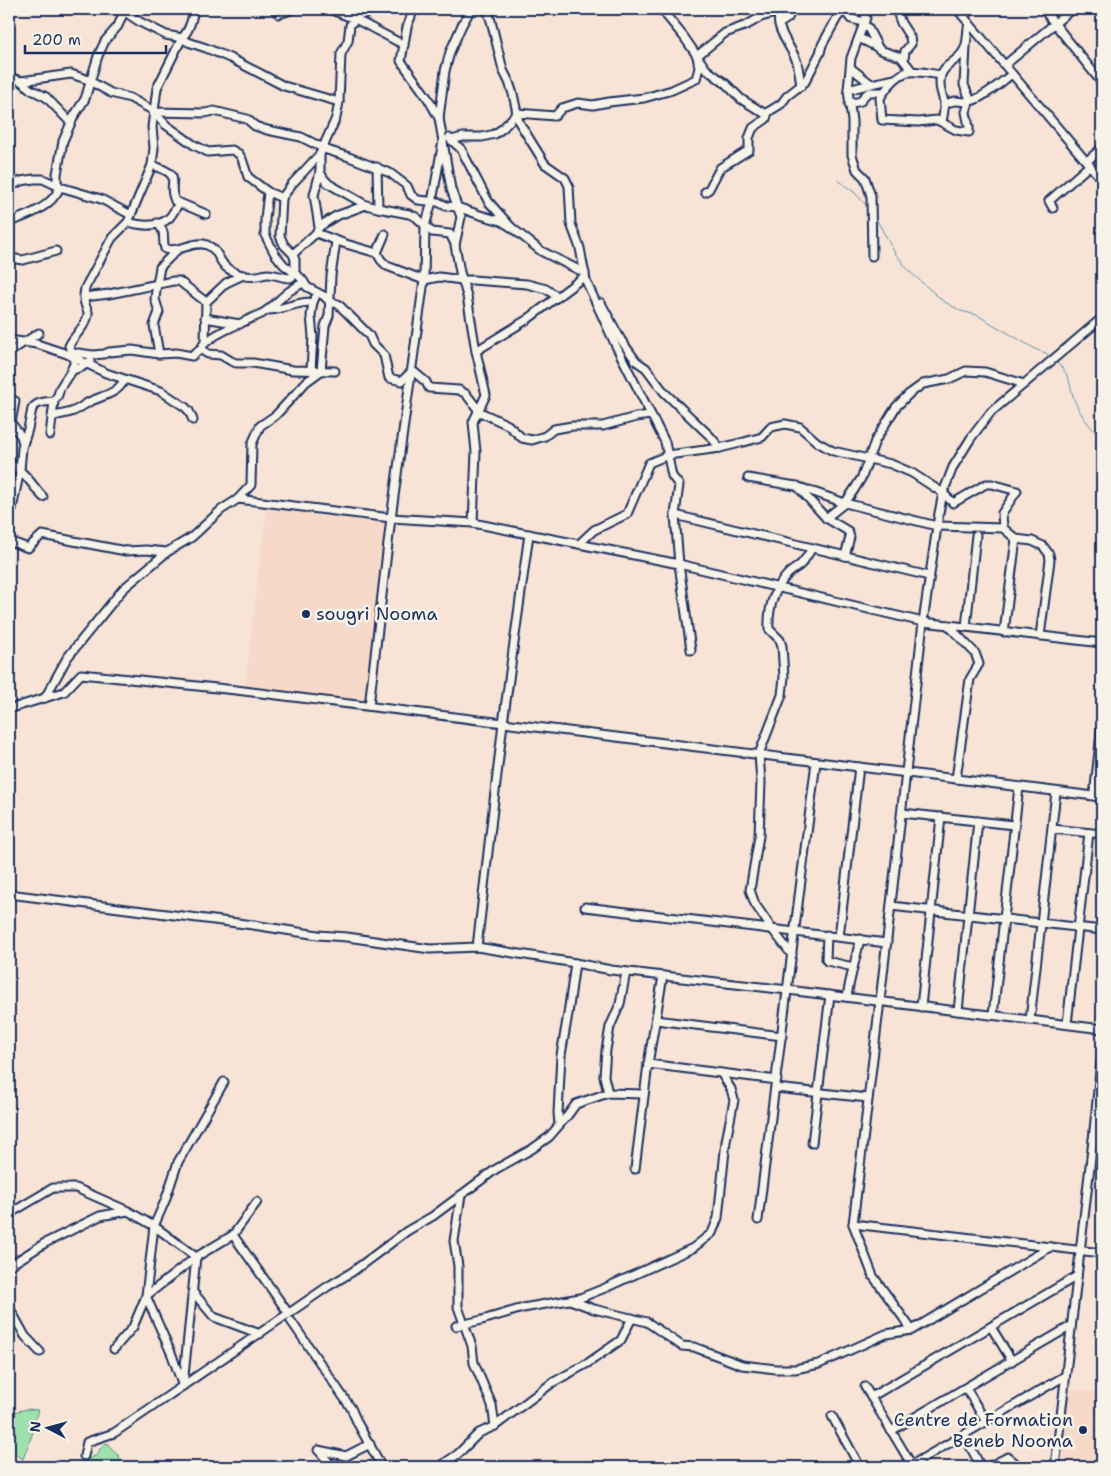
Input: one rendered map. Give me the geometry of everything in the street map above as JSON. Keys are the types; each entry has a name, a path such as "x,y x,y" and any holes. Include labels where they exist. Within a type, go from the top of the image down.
{"street":[{"path":"50,435 54,401 74,364 74,357 69,346 83,326 88,313 84,288 112,238 130,219 152,165 154,148 152,127 158,83 186,34 194,9"},
{"path":"274,9 279,14 294,9"},
{"path":"329,9 356,19 404,45"},
{"path":"318,230 314,195 320,172 322,152 336,118 339,102 341,54 348,41 350,25 358,16 378,9"},
{"path":"414,9 407,27 401,61 427,97 439,118"},
{"path":"455,245 461,217 451,188 439,118 445,71 450,52 462,24 471,9"},
{"path":"487,9 519,122 545,164 565,178 569,186 571,224 580,248 585,275 616,346 665,442 672,476 679,485 675,514 691,650"},
{"path":"661,9 706,69 726,84 741,99 768,115"},
{"path":"779,24 788,18 792,9"},
{"path":"705,192 709,189 720,168 749,150 749,138 753,128 766,119 768,112 781,104 787,96 805,82 820,53 822,45 844,9 851,19 864,24 880,50"},
{"path":"864,9 866,18 852,58 848,90 852,121 852,155 857,170 865,178 871,196 872,256"},
{"path":"896,9 901,23 910,37 911,44 905,51 904,60"},
{"path":"957,9 1102,180"},
{"path":"963,16 972,9"},
{"path":"1043,9 1102,84"},
{"path":"1004,65 1072,9"},
{"path":"9,222 45,206 58,193 60,187 56,179 63,140 85,99 96,60 105,41 118,26 123,10 140,22 166,35 182,38 232,59 284,86 339,102"},
{"path":"697,56 725,32 747,25 761,17 781,10"},
{"path":"781,10 778,16 781,33 797,62 801,86"},
{"path":"941,75 912,71 901,74 880,98 882,120 918,122 937,120 956,130 968,132 970,127 966,112 970,99 963,77 966,63 968,23"},
{"path":"859,38 880,50 901,56 912,71"},
{"path":"942,122 944,105 940,92 941,75 945,68 966,47"},
{"path":"517,113 555,116 562,108 578,103 593,105 644,98 672,90 696,79 699,68 697,56"},
{"path":"851,68 871,84"},
{"path":"21,81 69,74 80,76 110,93 130,98 154,112 171,129 194,145 208,152 232,150 239,154 248,177 268,192 282,198"},
{"path":"944,105 952,100 970,102 991,90 1012,74"},
{"path":"9,77 21,81 30,89 46,97 71,123"},
{"path":"848,90 895,79"},
{"path":"850,104 861,101 869,92 884,92"},
{"path":"154,112 205,113 214,111 247,119 255,126 301,137 322,152 390,173 407,186 411,195 418,200 438,202 446,206 457,207 480,216 501,221 541,251 585,275 594,288 628,352 646,368 664,392 720,448"},
{"path":"451,140 495,134 517,113"},
{"path":"441,131 461,149 488,201 511,227"},
{"path":"369,706 391,518 424,280 425,226 432,202 443,140"},
{"path":"1053,208 1049,201 1102,148"},
{"path":"159,354 154,325 158,317 155,299 160,267 178,250 194,244 208,246 217,252 225,267 243,275 254,277 269,274 290,278 293,276 295,260 280,236 282,198 292,184 322,152"},
{"path":"152,165 170,172 173,179 174,201 206,214"},
{"path":"377,168 378,208"},
{"path":"320,172 330,184 366,205 409,214 416,217 432,232 450,234 455,245 486,395 473,422 476,452 473,523"},
{"path":"9,187 21,181 43,180 101,199 142,226 157,224 170,217 179,203"},
{"path":"268,192 265,235 279,260 304,282 307,287 330,302 338,304 369,336 384,355 389,378 402,381 411,372"},
{"path":"293,254 336,216 366,205"},
{"path":"157,224 164,232 165,249 178,250"},
{"path":"318,230 336,240 377,253 386,266 424,280 439,277 527,284 546,289 558,297"},
{"path":"377,253 385,234"},
{"path":"44,698 67,658 123,589 167,552 192,537 221,510 238,499 251,485 252,444 260,426 276,415 306,382 321,371 325,326 329,316 330,276 336,240"},
{"path":"9,258 23,260 56,251"},
{"path":"202,346 206,302 226,283 243,275"},
{"path":"476,352 528,319 585,275"},
{"path":"84,297 178,281 206,302"},
{"path":"74,357 74,354 78,353 93,356 126,350 159,354 176,353 192,356 202,346 267,310 288,292 304,282"},
{"path":"311,370 313,337 311,316 318,293"},
{"path":"267,310 278,310 298,303 314,302"},
{"path":"205,318 240,324"},
{"path":"912,1330 873,1276 852,1224 887,943 923,622 943,493 953,467 971,438 991,412 1102,318"},
{"path":"9,353 40,333"},
{"path":"9,340 44,346 74,357 106,373 161,392 186,407 193,420"},
{"path":"202,346 210,354 221,355 236,363 252,363 293,370 335,371"},
{"path":"69,374 82,367 93,356"},
{"path":"826,518 845,503 862,477 875,441 896,407 923,384 949,379 966,370 985,372 1024,384"},
{"path":"411,372 422,377 430,388 455,389 466,394 478,410 508,425 522,438 532,440 545,436 554,429 568,426 603,426 636,417 651,416"},
{"path":"52,417 73,411 108,394 123,384 124,380"},
{"path":"15,401 11,423 21,436 23,444"},
{"path":"9,514 12,509 11,501 20,466 23,444 34,406 44,401 54,401"},
{"path":"579,544 594,530 626,514 649,463 668,454 720,448 762,437 771,427 785,424 800,427 817,442 833,450 867,460 891,464 912,473 943,493 953,503 986,484 1017,491 1002,513 1003,528"},
{"path":"10,464 20,466 43,497"},
{"path":"748,478 796,486 845,503 937,526 1003,528 1016,539 1032,541 1043,546 1049,554 1050,560 1040,636"},
{"path":"796,486 826,518 848,531 850,537 845,556"},
{"path":"238,499 391,518 473,523 680,564 923,622 1102,643"},
{"path":"675,514 929,576"},
{"path":"476,947 529,534"},
{"path":"9,541 28,548 42,535 126,551 167,552"},
{"path":"966,627 976,536"},
{"path":"1004,632 1016,539"},
{"path":"792,955 755,904 750,890 759,836 761,782 759,754 782,695 783,687 782,646 780,640 769,629 769,608 778,587 789,572 802,563 812,548"},
{"path":"948,625 975,653 978,664 970,679 956,779"},
{"path":"9,709 64,692 81,674 369,706 1102,797"},
{"path":"1094,796 1102,724"},
{"path":"758,1220 816,762"},
{"path":"839,937 859,767"},
{"path":"993,1015 1019,786"},
{"path":"1030,1020 1056,792"},
{"path":"902,813 1014,825"},
{"path":"921,1006 942,817"},
{"path":"958,1011 978,821"},
{"path":"1052,829 1102,834"},
{"path":"1067,1024 1090,833"},
{"path":"9,894 253,924 430,949 476,947 626,972 1102,1029"},
{"path":"891,906 1102,930"},
{"path":"585,907 887,943"},
{"path":"827,935 827,962 853,966"},
{"path":"846,997 849,978 860,939"},
{"path":"559,1125 561,1055 575,963"},
{"path":"608,1093 604,1076 606,1050 610,1027 620,1004 626,972"},
{"path":"635,1169 648,1064 663,976"},
{"path":"812,1143 830,995"},
{"path":"656,1020 782,1036"},
{"path":"1055,1467 1102,1051"},
{"path":"648,1064 721,1073 818,1093 868,1098"},
{"path":"456,1326 522,1308 580,1298 693,1248 712,1233 718,1218 726,1141 734,1100 731,1089 721,1073"},
{"path":"114,1349 132,1326 146,1296 154,1226 165,1201 178,1162 224,1082"},
{"path":"84,1456 87,1442 114,1433 260,1334 290,1318 327,1287 352,1272 407,1231 433,1216 496,1169 549,1137 576,1104 608,1093 644,1094"},
{"path":"1093,1140 1102,1141"},
{"path":"9,1214 53,1188 76,1188 128,1211 154,1226 196,1257"},
{"path":"461,1195 454,1241 458,1266 458,1307 472,1346 474,1363 492,1405 495,1426"},
{"path":"100,1216 105,1202"},
{"path":"146,1296 196,1257 233,1235 257,1202"},
{"path":"9,1266 45,1243 100,1216 128,1211"},
{"path":"852,1224 1102,1253"},
{"path":"233,1235 351,1408 382,1467"},
{"path":"570,1300 594,1310 646,1322 682,1346 694,1347 742,1364 776,1369 795,1369 819,1364 870,1343 886,1334 912,1330 1050,1247"},
{"path":"183,1386 196,1257"},
{"path":"871,1397 1077,1276"},
{"path":"193,1292 214,1317 260,1334"},
{"path":"146,1296 172,1355 183,1386"},
{"path":"9,1307 25,1336 40,1352"},
{"path":"439,1467 458,1454 479,1433 495,1426 552,1384 588,1363 621,1340 632,1318"},
{"path":"891,1431 1071,1326"},
{"path":"991,1327 1012,1361"},
{"path":"865,1387 911,1467 1065,1376"},
{"path":"966,1388 986,1422"},
{"path":"832,1416 860,1467"},
{"path":"964,1435 982,1467"},
{"path":"333,1467 318,1450 346,1456 370,1444"},
{"path":"988,1467 1008,1457 1020,1467"}],"shaded area":[{"path":"269,509 382,522 384,526 364,698 360,701 247,687 245,684 266,511"},
{"name":"Centre de Formation Beneb Nooma","path":"1069,1388 1102,1393 1102,1467 1060,1467"}],"green space":[{"path":"27,1409 38,1410 34,1423 36,1424 23,1459 10,1451 9,1413"},
{"path":"106,1443 119,1456 122,1467 73,1467 97,1455"}],"waterway":[{"path":"838,180 854,192 869,208"},
{"path":"874,215 895,253 909,271 943,301 961,311 977,315 1050,357"},
{"path":"1055,361 1068,378 1080,412 1102,440"}],"place":[{"name":"sougri Nooma","path":"306,614"},
{"name":"Centre de Formation Beneb Nooma","path":"1083,1430"}]}
